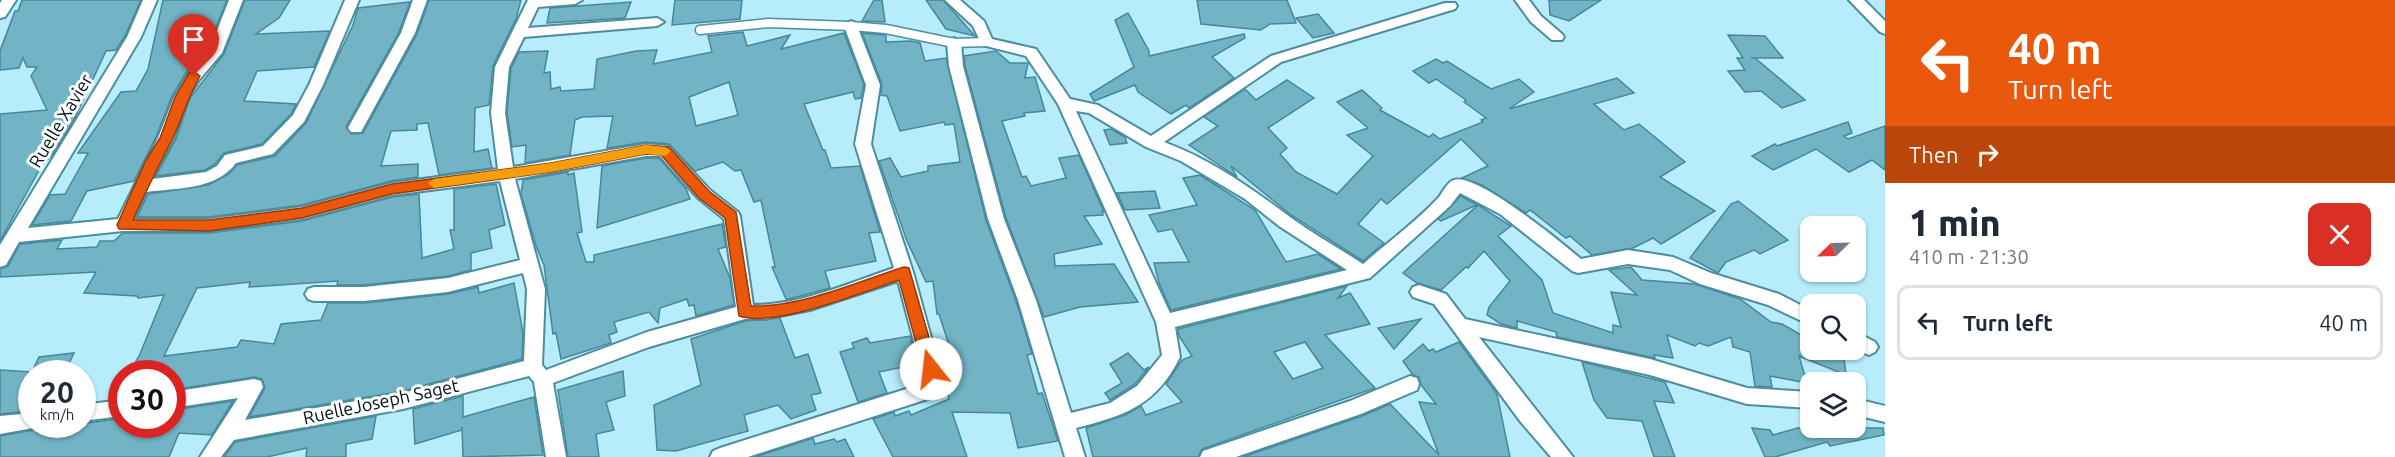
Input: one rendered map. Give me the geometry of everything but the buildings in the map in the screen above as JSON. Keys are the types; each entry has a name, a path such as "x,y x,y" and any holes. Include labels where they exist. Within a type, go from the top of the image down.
{"street":[{"path":"0,14 9,0"},
{"name":"Ruelle Xavier","path":"0,260 134,38 150,0"},
{"path":"123,225 153,160 166,138 182,97 194,76 215,53 236,0"},
{"path":"141,187 209,177 223,170 231,159 268,150 299,118 316,85 352,0"},
{"path":"356,128 408,33 420,0"},
{"path":"556,457 538,373 536,289 506,174 498,113 502,67 534,2 575,0"},
{"path":"952,0 979,24 987,42 1031,51 1065,104 1165,322 1171,357 1144,392 1115,410 1064,423"},
{"path":"1522,0 1536,18 1557,37"},
{"path":"1856,0 1885,29"},
{"path":"1151,142 1276,59 1450,6"},
{"path":"519,33 657,22"},
{"path":"720,457 936,388 904,272 863,144 873,85 851,26"},
{"path":"954,43 956,66 996,219 1027,300 1074,457"},
{"path":"1065,104 1093,109 1151,142 1187,157 1251,195 1285,222 1365,273"},
{"path":"15,236 123,225 209,225 302,213 392,189 598,160 646,150 664,150 704,194 732,216 745,312"},
{"path":"1165,322 1365,273 1444,202 1457,185 1478,192 1527,226 1578,266 1628,257 1673,264 1706,279 1773,299 1800,313"},
{"path":"314,294 364,294 448,285 530,264"},
{"name":"RuelleJoseph Saget","path":"228,432 403,401 538,373 745,312 765,312 810,303 904,272"},
{"path":"1419,292 1440,299 1527,415 1563,457"},
{"path":"1460,325 1650,367 1747,396 1800,399"},
{"path":"1210,457 1354,408 1410,384"},
{"path":"186,398 254,387 228,432 210,457"},
{"path":"1866,409 1885,414"},
{"path":"0,425 18,423"}],"lane":[{"path":"700,30 768,23 851,26 886,29 954,43 987,42"}],"slow traffic":[{"path":"434,183 551,168 646,150 665,151"}],"route":[{"path":"194,76 123,225 209,225 302,213 392,189 551,168 646,150 664,150 704,194 732,216 745,312 765,312 810,303 904,272 931,369"}]}
